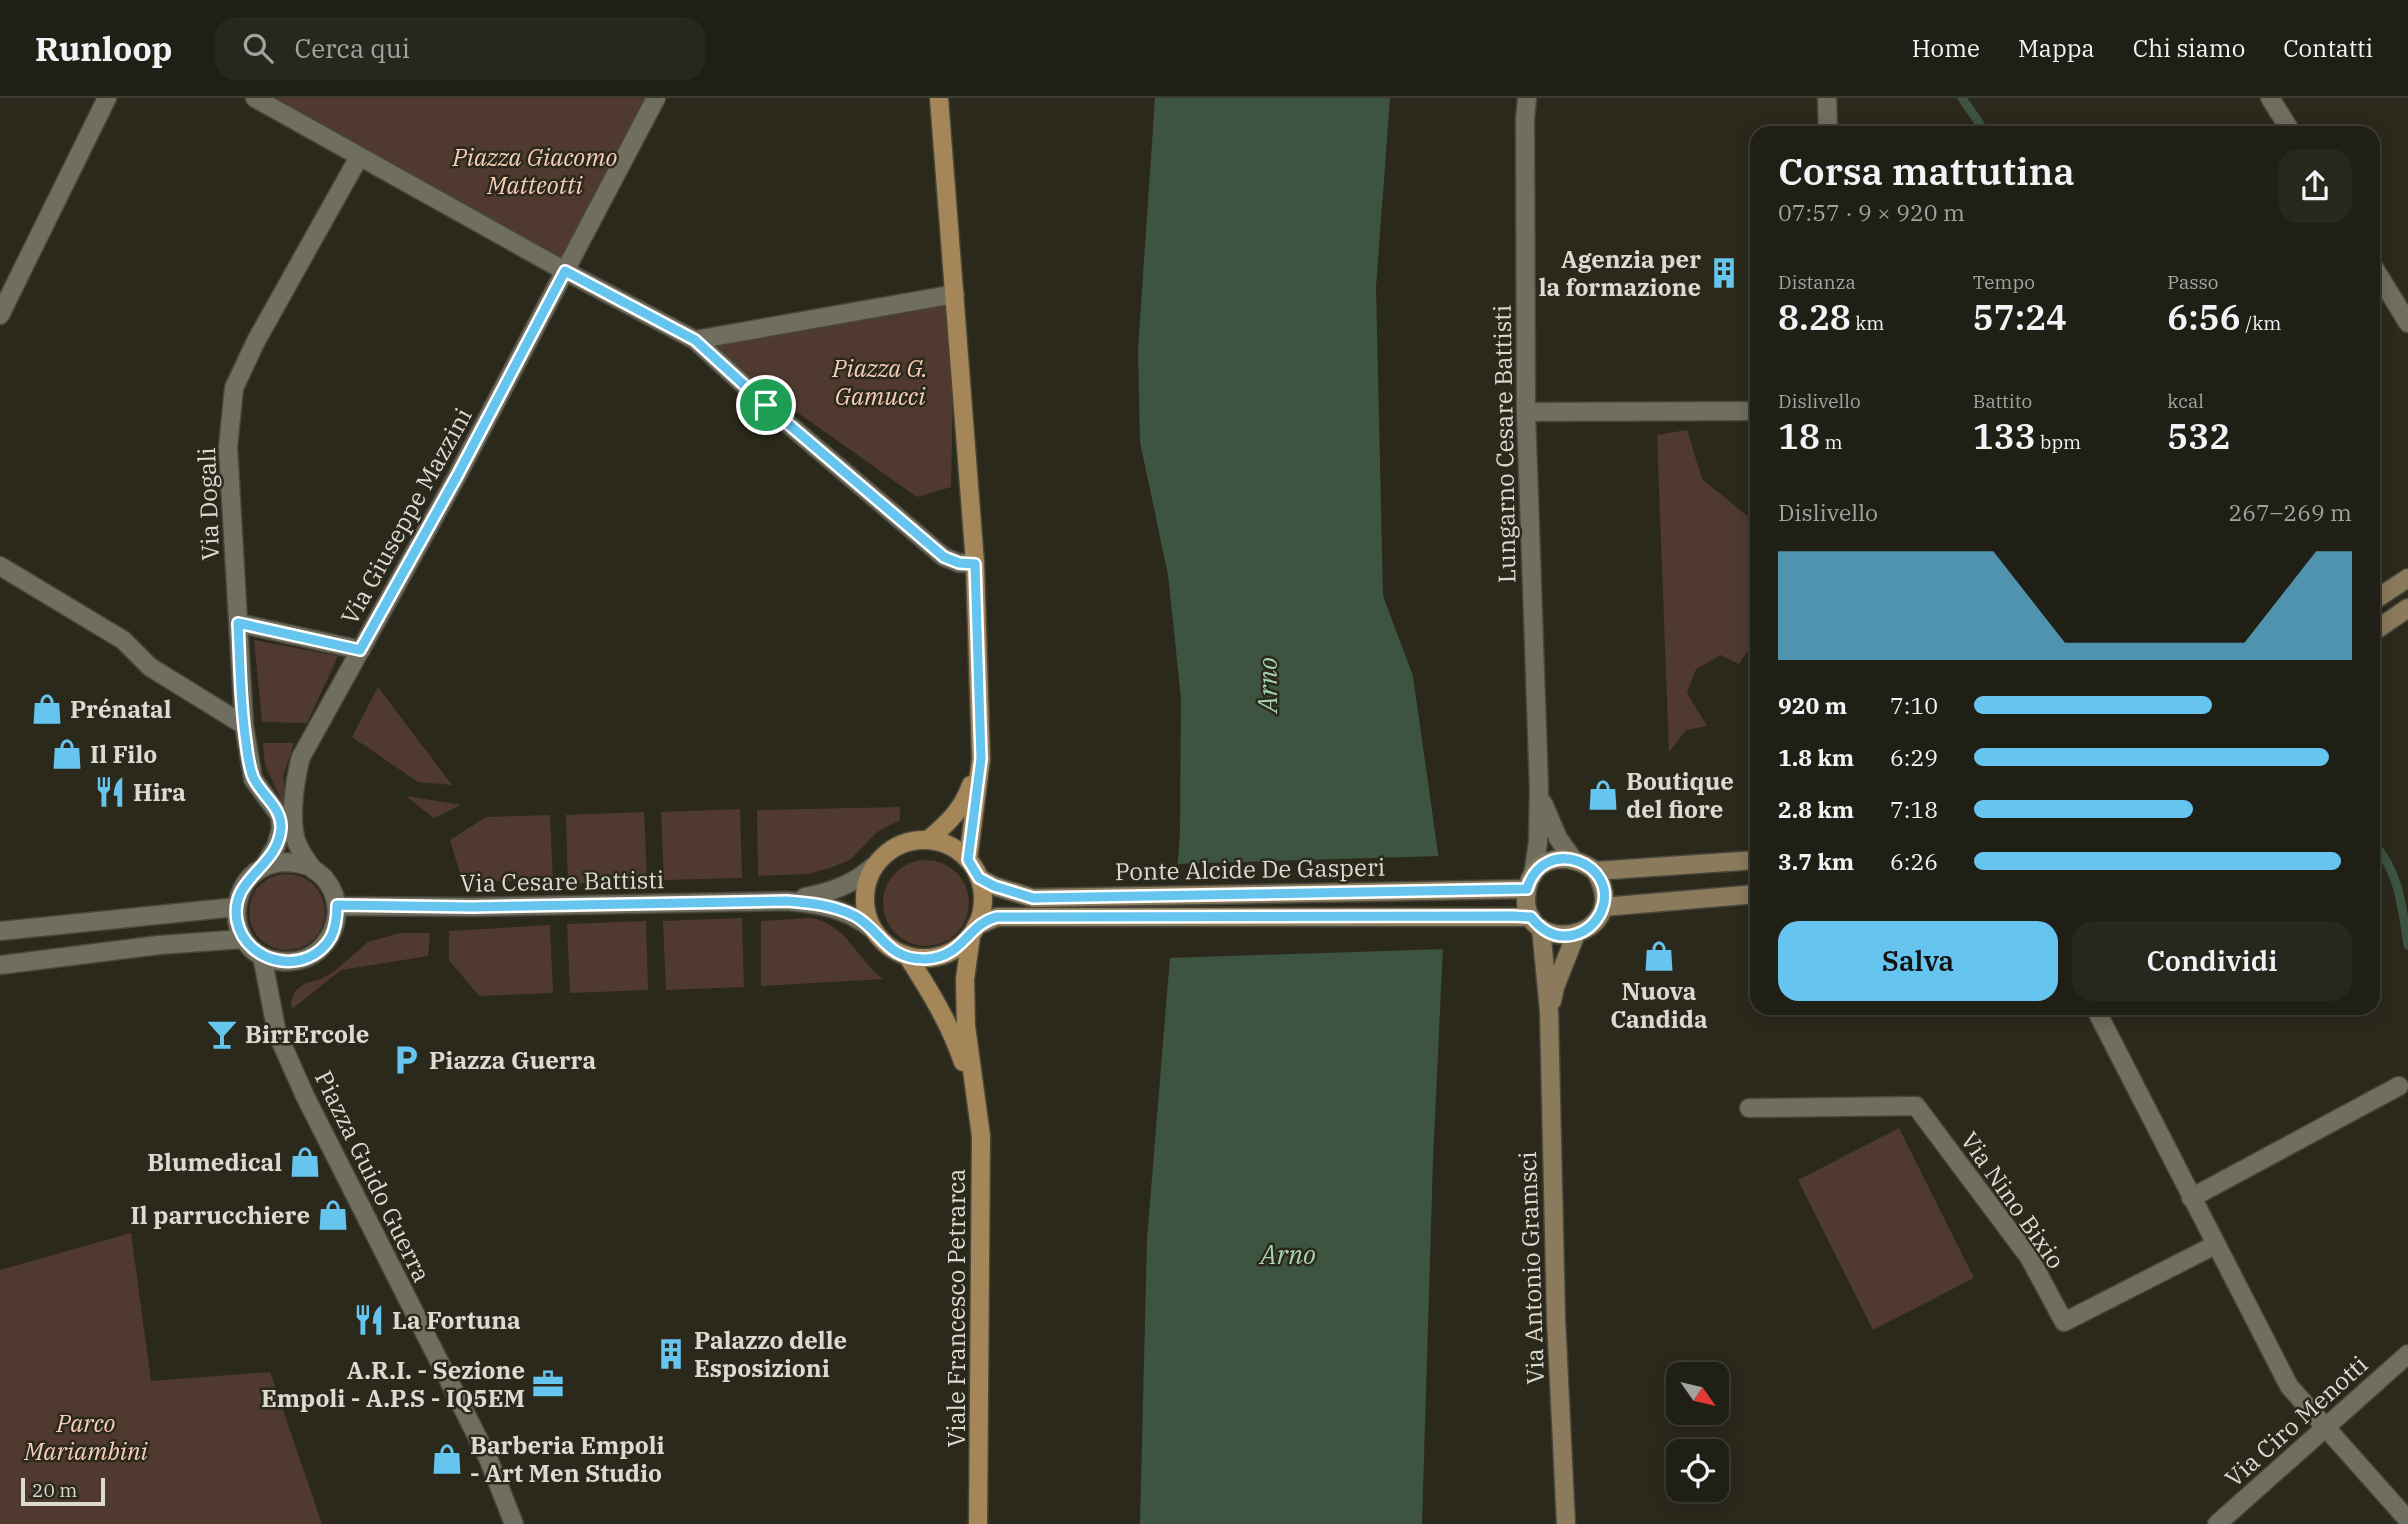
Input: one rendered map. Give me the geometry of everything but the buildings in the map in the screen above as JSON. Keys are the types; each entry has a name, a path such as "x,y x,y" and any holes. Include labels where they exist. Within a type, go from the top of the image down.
{"main road":[{"path":"939,98 975,564 981,759 968,860"},
{"path":"2380,596 2408,578"},
{"path":"2380,627 2408,608"},
{"path":"928,840 952,820 964,803 981,759"},
{"path":"928,840 957,850 968,860 979,878 982,911 973,931 958,948 943,956 925,959 908,957 881,941 866,913 864,896 867,880 875,865 889,851 908,842 928,840"},
{"path":"1573,859 1595,871 1604,894 1603,907 1598,919 1588,928 1564,936 1552,934 1536,923 1526,899 1530,882 1550,861 1573,859"},
{"path":"1595,871 1750,860"},
{"name":"Ponte Alcide De Gasperi","path":"979,878 994,886 1033,898 1496,890 1530,882"},
{"path":"1603,907 1750,895"},
{"name":"Ponte Alcide De Gasperi","path":"973,931 997,917 1499,916 1536,923"},
{"name":"Via Antonio Gramsci","path":"1536,923 1549,1011 1556,1319 1566,1524"},
{"name":"Viale Francesco Petrarca","path":"973,931 965,979 966,1026 981,1136 978,1524"},
{"name":"Via Antonio Gramsci","path":"1549,1011 1555,987 1576,934"},
{"name":"Viale Francesco Petrarca","path":"908,957 951,1029 974,1093"}],"street":[{"path":"0,315 107,98"},
{"path":"255,98 565,271 695,340 766,405 944,557 959,563 975,564"},
{"path":"565,271 656,98"},
{"name":"Lungarno Cesare Battisti","path":"1527,98 1526,412 1539,789 1538,842 1530,882"},
{"path":"1827,98 1828,126"},
{"path":"2270,98 2288,126"},
{"name":"Via Dogali","path":"264,866 276,846 281,829 280,816 253,779 244,725 228,447 234,388 256,341 359,157"},
{"name":"Via Giuseppe Mazzini","path":"311,867 295,838 294,816 301,757 457,476 565,271"},
{"path":"2380,277 2408,323"},
{"path":"695,340 954,294"},
{"path":"1526,412 1750,411"},
{"path":"0,566 123,640 150,667 244,725"},
{"path":"238,623 360,650"},
{"name":"Lungarno Cesare Battisti","path":"1539,789 1547,816 1573,859"},
{"path":"279,861 296,861 311,867 324,876 337,905 336,922 330,937 320,950 306,958 291,962 262,956 244,939 237,920 236,907 241,891 250,876 264,866 279,861"},
{"name":"Via Cesare Battisti","path":"787,901 845,886 875,865"},
{"name":"Via Cesare Battisti","path":"337,905 472,907 787,901 825,904 838,908 872,928"},
{"path":"0,931 236,907"},
{"path":"0,965 159,945 244,939"},
{"name":"Piazza Guido Guerra","path":"262,956 277,1033 299,1084 488,1458 514,1524"},
{"path":"2099,1015 2289,1386 2408,1520"},
{"path":"2191,1198 2399,1086"},
{"name":"Via Nino Bixio","path":"1749,1108 1916,1106 2029,1257 2064,1322 2216,1245"},
{"name":"Via Ciro Menotti","path":"2217,1524 2408,1354"}],"green space":[{"name":"Piazza Giacomo Matteotti","path":"255,98 656,98 565,271"},
{"name":"Piazza G. Gamucci","path":"955,294 951,487 917,497 695,340"},
{"path":"1687,430 1702,479 1750,518 1750,648 1739,664 1721,655 1696,669 1687,693 1707,726 1686,730 1669,752 1657,435"},
{"path":"254,640 338,656 307,723 262,722"},
{"path":"378,687 452,785 418,782 352,737"},
{"path":"263,743 294,743 283,776 287,806 285,808 265,765"},
{"path":"406,796 461,805 434,818"},
{"path":"900,807 900,820 877,832 850,860 808,874 758,876 757,810"},
{"path":"740,809 742,878 664,880 661,812"},
{"path":"644,812 647,880 568,884 566,815"},
{"path":"550,815 553,883 462,880 450,840 486,817"},
{"path":"926,860 943,863 957,872 966,886 969,903 966,920 957,934 943,943 926,946 909,943 895,934 886,920 883,903 886,886 895,872 909,863"},
{"path":"295,874 308,880 319,891 325,904 323,927 308,944 295,950 279,950 266,944 251,927 249,904 255,891 272,876"},
{"path":"742,918 744,987 666,990 663,921"},
{"path":"809,918 822,921 842,934 883,979 761,986 761,921"},
{"path":"646,921 648,990 570,993 567,924"},
{"path":"550,925 553,993 479,996 449,960 449,931"},
{"path":"400,933 430,933 428,956 341,970 292,1009 291,1002 296,990 336,970 368,942"},
{"path":"1899,1128 1974,1278 1873,1330 1798,1180"},
{"name":"Parco Mariambini","path":"131,1233 151,1381 270,1372 322,1524 0,1524 0,1270"}],"water":[{"name":"Arno","path":"1155,98 1390,98 1376,287 1383,596 1413,676 1445,903 1433,1160 1422,1524 1140,1524 1147,1239 1180,834 1181,698 1168,575 1140,442 1138,350"}],"pier":[{"path":"1441,856 1448,903 1446,949 1167,958 1174,864"}],"waterway":[{"path":"1962,98 1981,126"},
{"path":"2380,852 2394,878 2408,945"}],"place":[{"name":"Agenzia per la formazione","path":"1724,273"},
{"name":"Prénatal","path":"47,709"},
{"name":"Il Filo","path":"67,754"},
{"name":"Hira","path":"110,792"},
{"name":"Boutique del fiore","path":"1603,795"},
{"name":"Nuova Candida","path":"1659,956"},
{"name":"BirrErcole","path":"222,1034"},
{"name":"Piazza Guerra","path":"406,1060"},
{"name":"Blumedical","path":"305,1162"},
{"name":"Il parrucchiere","path":"333,1215"},
{"name":"La Fortuna","path":"369,1320"},
{"name":"Palazzo delle Esposizioni","path":"671,1354"},
{"name":"A.R.I. - Sezione Empoli - A.P.S - IQ5EM","path":"548,1384"},
{"name":"Barberia Empoli - Art Men Studio","path":"447,1459"}],"route":[{"path":"565,271 695,340 766,405 944,557 959,563 975,564 981,759 968,860 979,878 994,886 1033,898 1527,889 1533,875 1541,867 1561,858 1584,863 1595,871 1604,894 1598,919 1576,934 1564,936 1541,928 1531,917 1512,916 997,917 976,926 971,936 958,948 943,956 925,959 908,957 893,950 857,917 825,904 787,901 472,907 337,905 336,922 330,937 320,950 306,958 291,962 276,961 255,951 240,932 236,907 250,876 264,866 276,846 281,829 280,816 253,779 247,755 238,623 360,650 457,476 565,271"}]}
